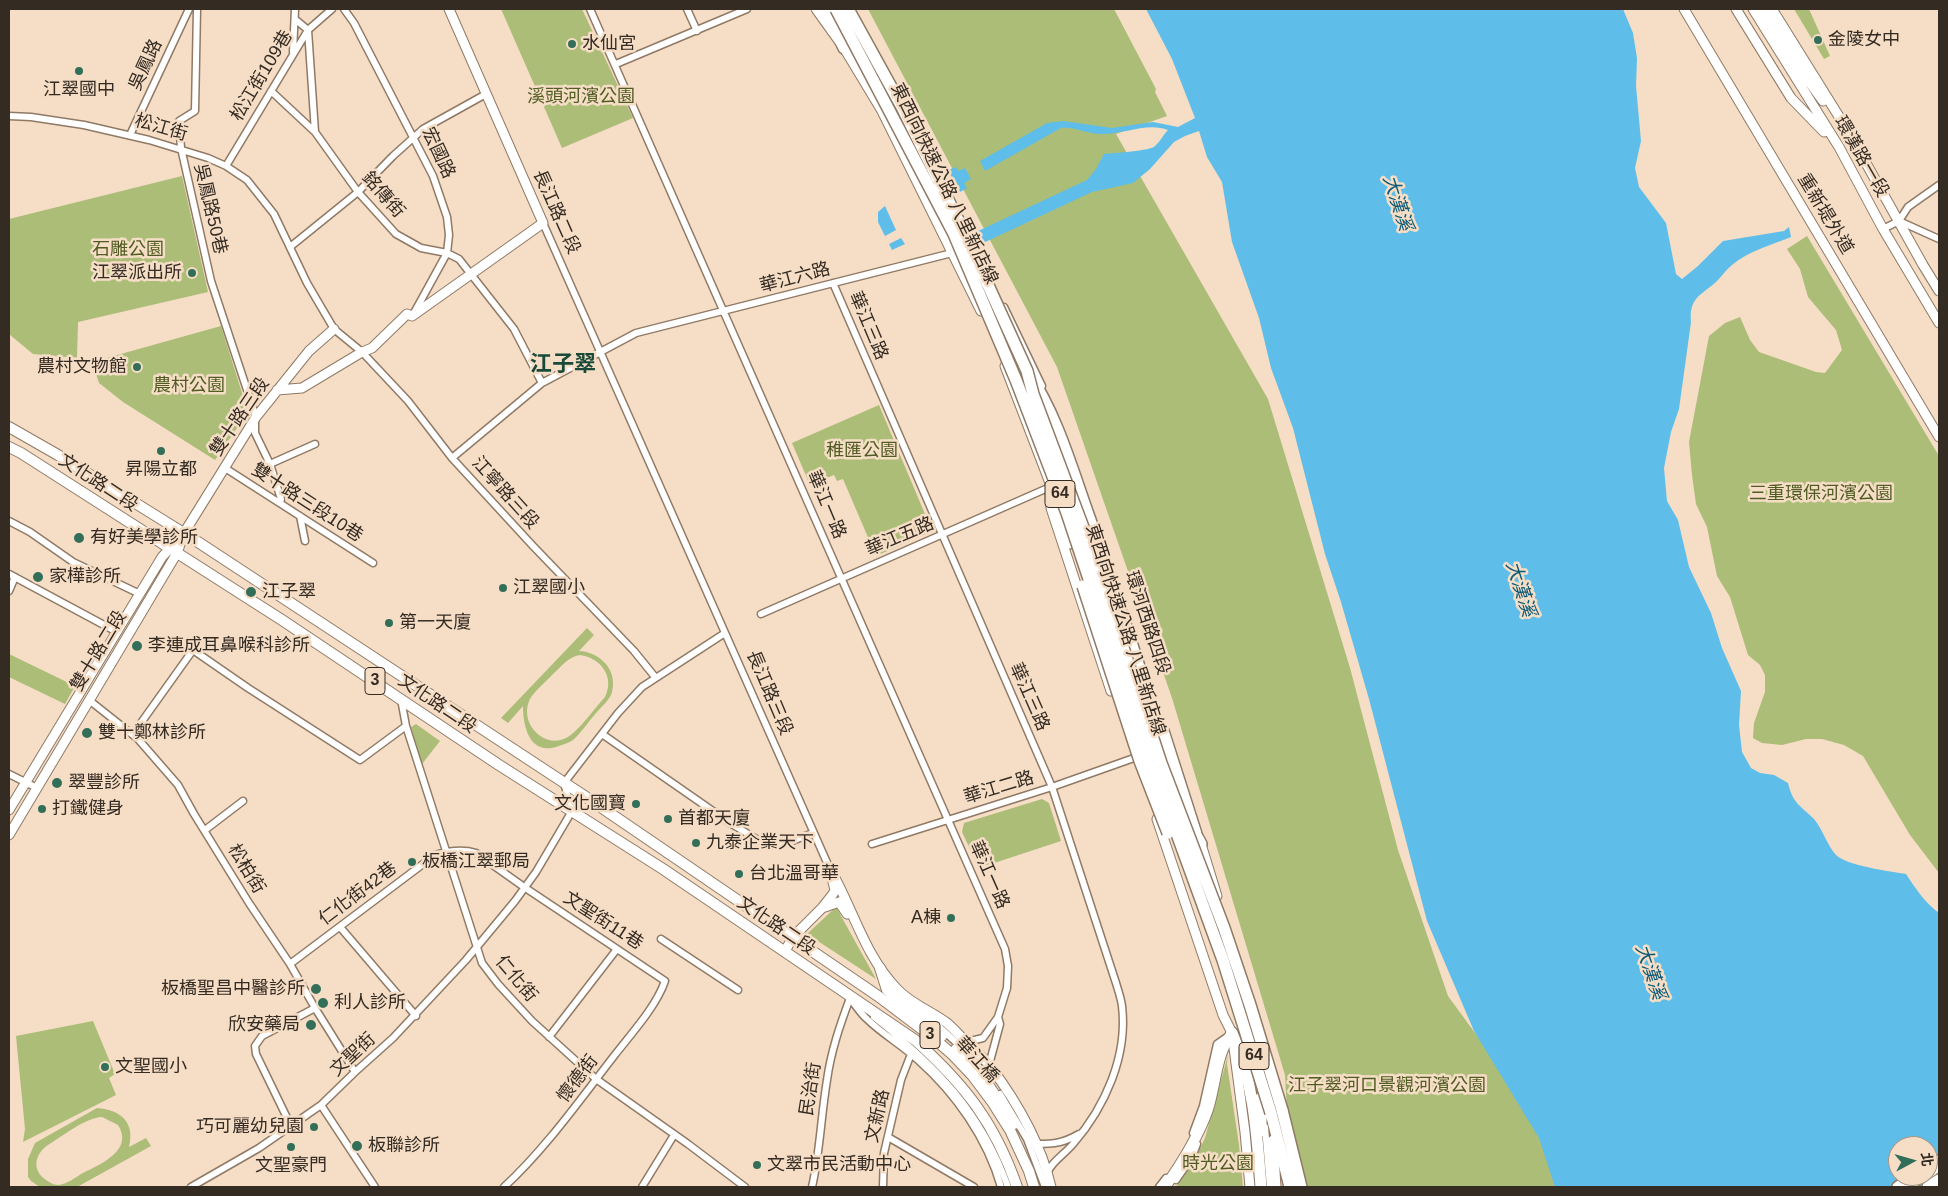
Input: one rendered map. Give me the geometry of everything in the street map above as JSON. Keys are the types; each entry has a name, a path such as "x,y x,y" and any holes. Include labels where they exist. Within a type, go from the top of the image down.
{"highway":[{"path":"827,9 844,48"},
{"name":"東西向快速公路 八里新店線","path":"838,9 954,234 1016,380 1068,513 1140,735 1236,999 1263,1121"},
{"name":"東西向快速公路 八里新店線","path":"849,9 907,116 1027,371 1033,394 1087,538 1162,763 1227,937 1250,1005 1263,1121"},
{"path":"1027,371 1041,392 1068,461 1096,539 1190,824 1200,844"},
{"path":"1051,489 1140,761 1236,999"},
{"path":"1232,1033 1240,1051 1249,1086 1263,1121 1261,1187"},
{"path":"1261,1098 1266,1187"},
{"name":"64","path":"1263,1121 1290,1187"},
{"name":"64","path":"1263,1121 1301,1187"},
{"path":"1928,1187 1939,1180"}],"main road":[{"name":"文化路二段","path":"9,427 184,533 564,783 811,950"},
{"name":"文化路二段","path":"9,447 173,551 400,698 499,765 663,869 915,1040 945,1067 981,1111 998,1139 1017,1187"},
{"name":"華江橋","path":"811,950 878,996 931,1036 972,1075 993,1103 1019,1148 1034,1187"},
{"path":"880,968 887,990 957,1049 989,1086 1016,1128 1019,1148"},
{"path":"1165,1187 1196,1138 1208,1109 1224,1044 1232,1033"}],"street":[{"name":"吳鳳路","path":"130,135 189,9"},
{"name":"吳鳳路50巷","path":"197,9 195,111 179,121 181,148 211,281 255,418 255,433 270,464 281,499 280,503"},
{"path":"293,53 296,9"},
{"name":"松江街109巷","path":"226,166 308,30 332,9"},
{"name":"宏國路","path":"344,9 354,23 433,176 442,200 448,226 447,253 412,316"},
{"name":"長江路二段","path":"449,9 634,427"},
{"name":"華江一路","path":"590,9 616,64 1005,949 1008,966 1007,988 998,1018 984,1038 966,1042"},
{"path":"687,9 697,31"},
{"path":"616,64 747,9"},
{"name":"環河西路四段","path":"816,9 844,48 882,111 954,253 994,338 1051,489 1066,516 1132,712 1131,727 1144,766 1146,784"},
{"name":"環河西路四段","path":"838,9 861,45 895,86"},
{"name":"環河西路四段","path":"849,9 895,86 944,181 1062,483 1220,930 1258,1067 1261,1098 1270,1114 1275,1153 1276,1187"},
{"name":"重新堤外道","path":"1684,9 1939,437"},
{"path":"1736,9 1791,98 1839,147"},
{"name":"環漢路一段","path":"1753,9 1839,147 1883,229 1939,323"},
{"path":"1764,9 1799,68 1833,116 1848,130"},
{"name":"環漢路一段","path":"1772,9 1848,130 1939,291"},
{"path":"296,20 308,30 315,132"},
{"name":"環河西路四段","path":"861,45 882,111"},
{"name":"銘傳街","path":"272,91 315,132 358,192 396,234 409,243 435,252 447,253"},
{"path":"290,247 358,192 423,129 486,94"},
{"name":"松江街","path":"9,116 31,117 84,125 130,135 181,148 226,166 247,180 274,214 314,296 334,329"},
{"path":"1883,229 1899,221 1908,207 1939,185"},
{"path":"1899,221 1939,239"},
{"path":"277,390 302,388 372,348 407,314 412,316 543,223"},
{"name":"環河西路四段","path":"969,246 989,277 1035,369 1100,535 1195,820 1200,844 1249,1001 1248,1027"},
{"name":"華江六路","path":"452,458 542,383 636,333 954,253 969,246"},
{"path":"447,253 459,259 472,273 514,328 542,383"},
{"name":"華江三路","path":"833,283 1052,787 1122,1006 1122,1033 1117,1064 1106,1093 1073,1144 1050,1167 1047,1173"},
{"name":"雙十路三段","path":"184,533 255,418 309,350 334,329"},
{"name":"江寧路三段","path":"334,329 362,352 408,401 452,458 532,546 634,651 655,677"},
{"name":"長江路三段","path":"634,427 813,833 839,884 861,935 880,968 898,990 909,998"},
{"path":"270,464 315,444"},
{"name":"雙十路三段10巷","path":"225,468 373,563"},
{"name":"環河西路四段","path":"1051,489 1051,508 1134,758 1146,784 1223,1015 1232,1033 1250,1187"},
{"name":"華江五路","path":"761,614 1051,489"},
{"path":"300,516 305,541"},
{"path":"9,521 30,532 73,562 140,594"},
{"name":"雙十路二段","path":"9,834 89,700 184,533"},
{"name":"雙十路二段","path":"9,810 162,557 173,551"},
{"path":"9,591 12,575 117,632"},
{"path":"572,811 564,783 618,713 642,687 655,677 673,668 725,632"},
{"path":"133,734 193,650 360,760 406,726"},
{"name":"仁化街","path":"400,698 406,726 482,963 498,984 549,1037 596,1079 744,1187"},
{"name":"松柏街","path":"89,700 133,734 178,785 194,814 249,903 290,964 355,1072"},
{"path":"602,734 768,846 792,841 813,833"},
{"name":"華江二路","path":"872,844 1052,787 1134,758"},
{"path":"9,774 37,788"},
{"path":"205,830 244,800"},
{"name":"文聖街","path":"192,1187 259,1148 321,1105 416,1016 515,901 536,872 572,811"},
{"name":"文聖街11巷","path":"446,852 467,850 476,853 665,981"},
{"name":"仁化街42巷","path":"290,964 435,855 446,852"},
{"path":"785,951 793,937 822,908 835,890 829,867"},
{"path":"822,908 835,902 841,903 851,922 861,935"},
{"path":"340,927 416,1016"},
{"path":"661,938 738,990"},
{"path":"549,1037 617,949"},
{"name":"懷德街","path":"504,1187 567,1118 656,998 665,981"},
{"path":"848,995 919,1054 963,1101 980,1126 1008,1187"},
{"name":"文化路二段","path":"848,995 866,1018 935,1076 965,1112 989,1155 1001,1187"},
{"name":"民治街","path":"812,1187 816,1171 828,1071 848,995"},
{"path":"909,998 948,1024 989,1065 1023,1118 1036,1144 1051,1187"},
{"path":"909,998 961,1047 995,1086 1027,1139 1045,1187"},
{"path":"291,1126 256,1054 255,1046 262,1036 315,1008"},
{"name":"華江一路","path":"989,1065 1000,1024 998,1018"},
{"path":"1159,1187 1178,1162 1193,1134 1203,1106 1217,1044 1232,1033 1248,1027"},
{"path":"1171,1187 1192,1157 1211,1109 1232,1033"},
{"name":"文新路","path":"883,1187 884,1153 901,1080 911,1054"},
{"path":"321,1105 374,1187"},
{"path":"1257,1187 1263,1121"},
{"path":"1263,1121 1270,1187"},
{"path":"1036,1144 1065,1142 1080,1133"},
{"path":"642,1187 674,1135"},
{"path":"888,1137 974,1187"}],"green space":[{"name":"溪頭河濱公園","path":"501,9 582,9 633,118 562,148"},
{"name":"江子翠河口景觀河濱公園","path":"868,9 1114,9 1156,89 1155,92 1167,116 1116,134 1268,399 1350,668 1398,850 1448,996 1543,1126 1557,1187 1291,1187 1285,1075 1172,698 1057,367"},
{"path":"1794,9 1809,9 1830,56 1824,59"},
{"name":"石雕公園","path":"182,176 208,292 78,322 77,358 33,354 9,334 9,219"},
{"name":"三重環保河濱公園","path":"1807,236 1939,456 1939,873 1910,835 1863,756 1844,745 1822,739 1806,739 1782,745 1762,743 1753,738 1754,723 1765,692 1765,675 1760,665 1748,655 1730,597 1717,576 1707,527 1696,504 1689,442 1709,336 1725,323 1740,317 1750,340 1759,352 1816,372 1825,373 1842,350 1836,330 1808,297 1800,269 1787,249"},
{"name":"農村公園","path":"221,326 248,412 215,460 123,402 99,383 92,362"},
{"name":"稚匯公園","path":"879,405 930,526 928,533 876,556 843,479 837,481 834,475 810,485 792,443"},
{"path":"587,628 594,635 579,651 600,658 605,663 612,676 612,692 607,701 573,740 549,748 535,744 527,731 523,706 508,723 501,718","holes":["576,656 588,657 600,664 607,676 608,690 605,697 572,734 554,741 545,739 532,727 528,718 527,709 530,699 562,665"]},
{"path":"9,654 75,686 65,704 9,677"},
{"path":"416,724 440,741 422,764 411,727"},
{"path":"1042,799 1049,803 1061,841 979,868 962,832 964,823"},
{"path":"836,907 876,979 807,934"},
{"path":"93,1021 115,1074 109,1078 116,1095 23,1142 25,1129 16,1036"},
{"name":"時光公園","path":"1228,1055 1227,1064 1243,1187 1176,1187 1193,1163 1205,1138"},
{"path":"97,1108 106,1109 125,1119 130,1131 129,1147 146,1138 151,1146 77,1187 40,1187 28,1177 28,1159 35,1143","holes":["102,1117 118,1125 122,1134 122,1142 119,1149 98,1165 59,1185 50,1183 39,1173 36,1162 45,1147 76,1127 89,1120"]}],"water":[{"name":"大漢溪","path":"1146,9 1623,9 1633,33 1637,58 1636,86 1641,141 1635,168 1639,187 1666,223 1676,274 1682,279 1723,241 1784,231 1789,227 1791,237 1760,249 1739,260 1694,302 1679,409 1671,432 1664,468 1667,501 1678,520 1689,567 1711,613 1722,648 1741,691 1739,725 1742,752 1751,768 1760,773 1774,775 1788,783 1792,796 1814,819 1830,847 1841,859 1858,865 1906,874 1925,900 1939,913 1939,1187 1555,1187 1539,1138 1474,1031 1427,921 1369,699 1325,554 1293,428 1271,368 1259,318 1232,242 1222,182 1207,157 1199,131 1174,142 1150,169 1133,183 1092,192 981,244 976,232 1087,180 1096,169 1104,154 1152,148 1168,130 1152,127 1111,134 1097,134 1071,128 1061,128 985,171 980,161 1047,123 1063,121 1112,128 1153,122 1178,127 1195,118 1172,59"},
{"path":"956,167 958,171 965,168 971,179 964,183 967,188 960,192 948,170"},
{"path":"885,206 896,230 885,236 878,222 878,212"},
{"path":"901,238 905,244 892,250 889,244"}],"place":[{"name":"金陵女中","path":"1818,40"},
{"name":"水仙宮","path":"572,44"},
{"name":"江翠國中","path":"79,71"},
{"name":"江翠派出所","path":"192,273"},
{"name":"農村文物館","path":"137,367"},
{"name":"昇陽立都","path":"161,451"},
{"name":"有好美學診所","path":"79,538"},
{"name":"家樺診所","path":"38,577"},
{"name":"江翠國小","path":"503,588"},
{"name":"江子翠","path":"251,592"},
{"name":"第一天廈","path":"389,623"},
{"name":"李連成耳鼻喉科診所","path":"137,646"},
{"name":"雙十鄭林診所","path":"87,733"},
{"name":"翠豐診所","path":"57,783"},
{"name":"文化國寶","path":"636,804"},
{"name":"打鐵健身","path":"42,809"},
{"name":"首都天廈","path":"668,819"},
{"name":"九泰企業天下","path":"696,843"},
{"name":"板橋江翠郵局","path":"412,862"},
{"name":"台北溫哥華","path":"739,874"},
{"name":"A棟","path":"951,918"},
{"name":"板橋聖昌中醫診所","path":"316,989"},
{"name":"利人診所","path":"323,1003"},
{"name":"欣安藥局","path":"311,1025"},
{"name":"文聖國小","path":"105,1067"},
{"name":"巧可麗幼兒園","path":"314,1127"},
{"name":"板聯診所","path":"357,1146"},
{"name":"文聖豪門","path":"291,1147"},
{"name":"文翠市民活動中心","path":"757,1165"}],"district":[{"name":"江子翠","path":"563,365"}]}
